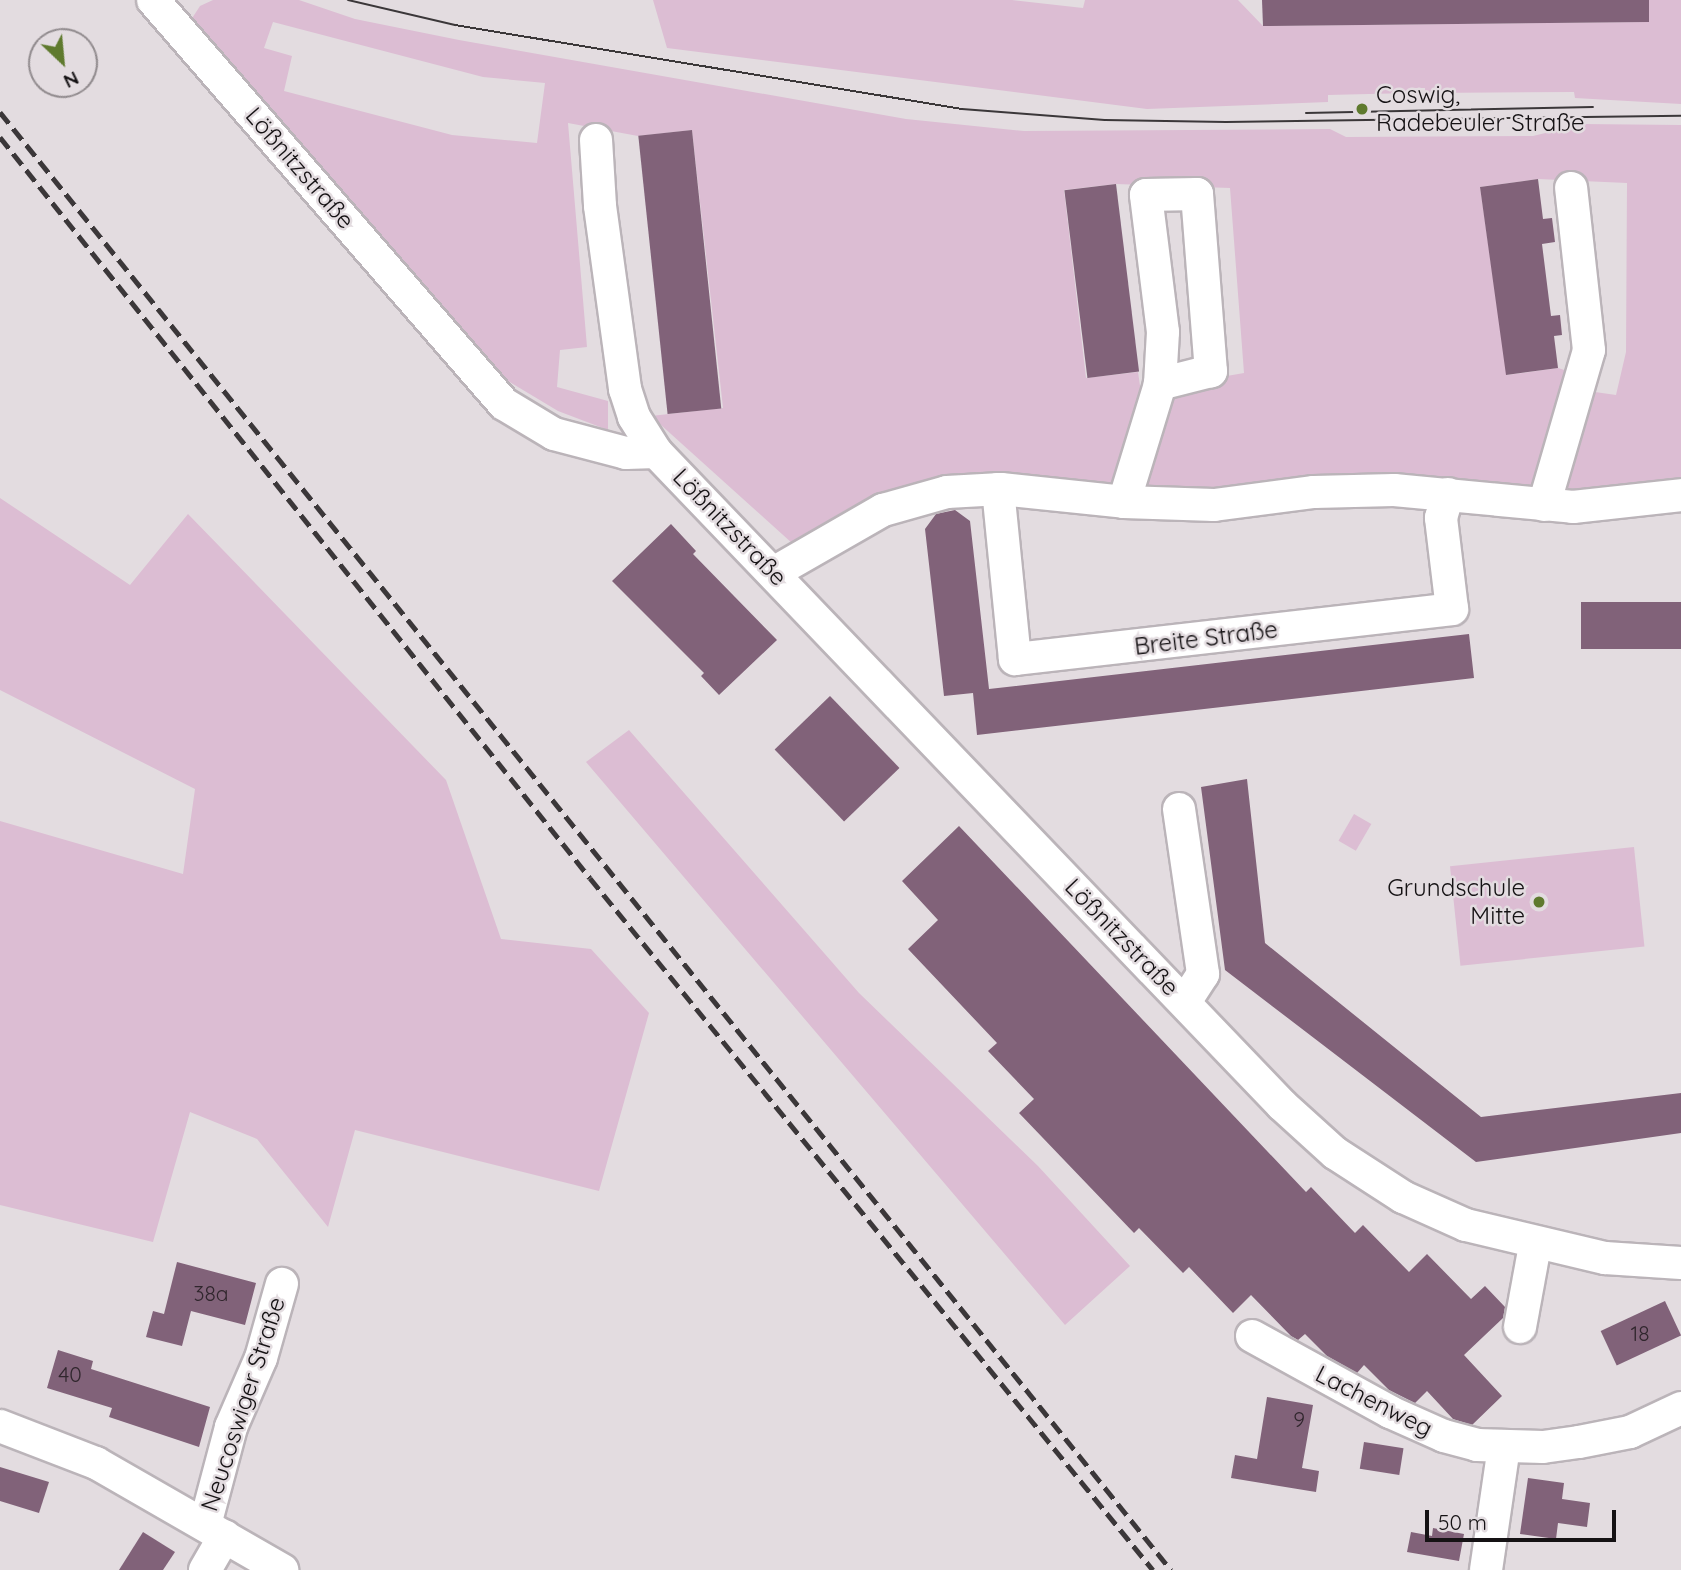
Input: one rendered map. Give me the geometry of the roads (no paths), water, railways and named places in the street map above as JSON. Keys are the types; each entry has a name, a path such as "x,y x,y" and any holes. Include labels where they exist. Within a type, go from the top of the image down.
{"street":[{"name":"Lößnitzstraße","path":"153,0 504,404 554,434 626,453 656,452"},
{"name":"Lößnitzstraße","path":"596,141 600,206 625,389 634,417 656,452 775,572 1185,1002 1335,1153 1403,1198 1466,1225 1535,1245 1605,1258 1681,1263"},
{"path":"1544,505 1589,350 1571,188"},
{"path":"1124,502 1160,384 1163,332 1146,195 1197,194 1211,371 1160,384"},
{"path":"775,572 883,510 947,492 998,489 1124,502 1214,505 1314,492 1394,490 1573,507 1681,495"},
{"name":"Breite Straße","path":"998,489 1015,659 1452,609 1441,518 1448,494"},
{"path":"1179,809 1203,974 1185,1002"},
{"path":"1520,1328 1535,1245"},
{"name":"Neucoswiger Straße","path":"215,1530 231,1427 261,1358 282,1284"},
{"name":"Lachenweg","path":"1252,1336 1359,1396 1444,1436 1504,1446 1543,1447 1629,1432 1681,1408"},
{"name":"Neucoswiger Straße","path":"0,1426 96,1463 282,1570"},
{"path":"1486,1570 1504,1446"},
{"path":"205,1570 215,1530"}],"tram line":[{"path":"348,0 455,25 962,109 1105,120 1226,122 1681,116"},
{"path":"1306,113 1593,107"}],"railway":[{"path":"0,112 1171,1570"},
{"path":"0,137 590,878 1153,1570"}],"place":[{"name":"Coswig, Radebeuler Straße","path":"1362,109"},
{"name":"Grundschule Mitte","path":"1539,902"}]}
